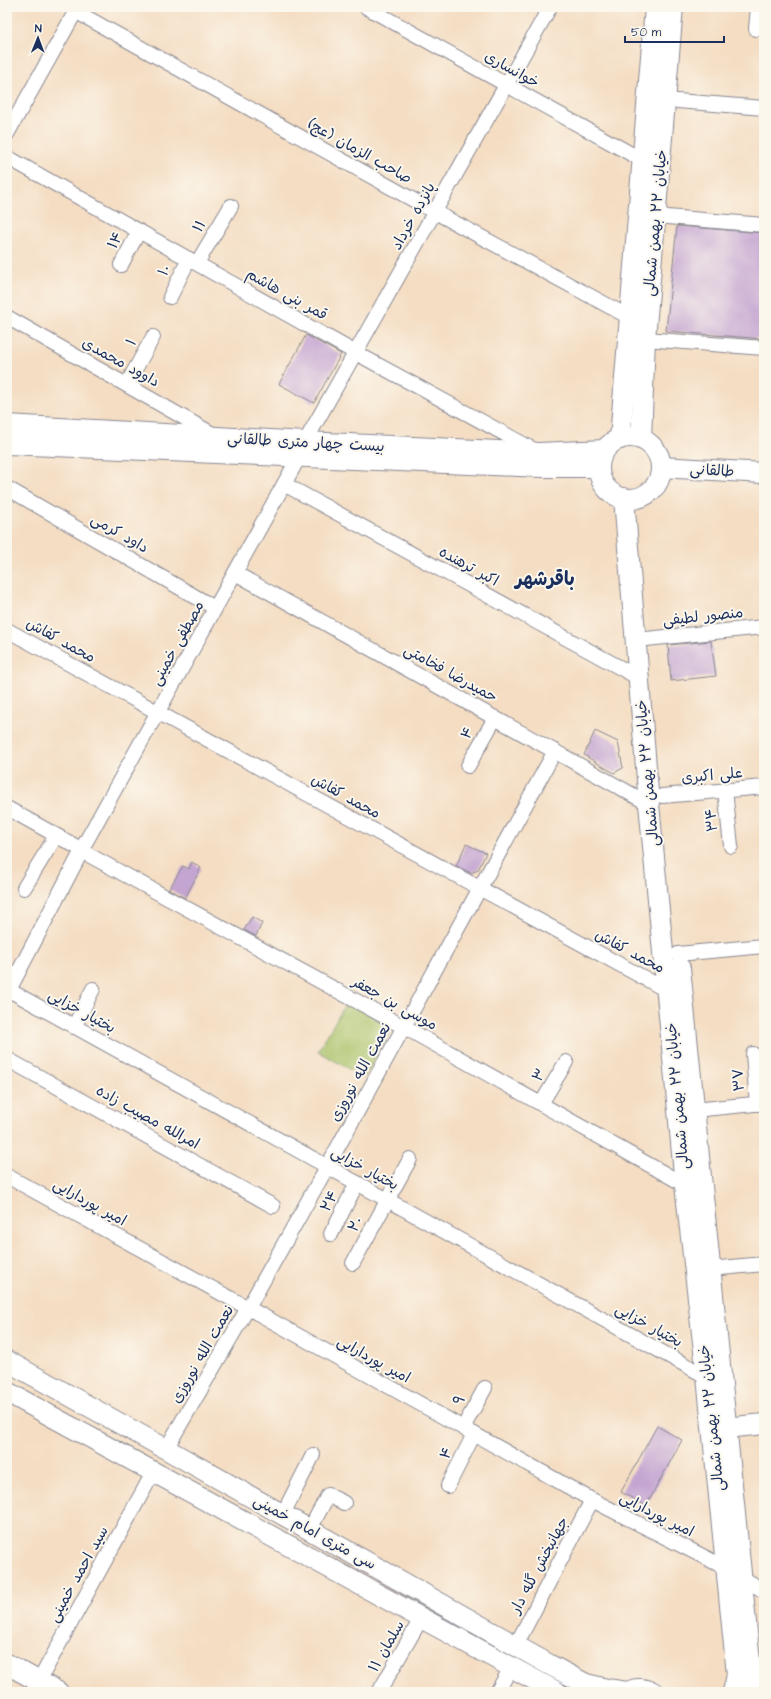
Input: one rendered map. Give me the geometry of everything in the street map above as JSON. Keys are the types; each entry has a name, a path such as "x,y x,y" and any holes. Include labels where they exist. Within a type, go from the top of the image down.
{"street":[{"name":"خوانساری","path":"366,7 642,160"},
{"name":"پانزده خرداد","path":"302,449 550,7"},
{"name":"خیابان ۲۲ بهمن شمالی","path":"608,452 629,317 655,7"},
{"name":"خیابان ۲۲ بهمن شمالی","path":"641,439 645,339 673,7"},
{"path":"756,30 758,7"},
{"path":"7,134 76,9"},
{"name":"صاحب الزمان (عج)","path":"76,9 435,212 629,317"},
{"path":"665,100 764,108"},
{"name":"قمر بنی هاشم","path":"7,157 356,353 540,460"},
{"name":"۱۱","path":"193,261 231,206"},
{"path":"655,216 764,225"},
{"name":"۱۴","path":"121,265 139,231"},
{"name":"۱۰","path":"170,297 193,261"},
{"name":"داوود محمدی","path":"7,317 218,437"},
{"name":"۱","path":"127,384 153,337"},
{"path":"645,339 764,348"},
{"name":"بیست چهار متری طالقانی","path":"7,426 218,437 302,449"},
{"path":"7,444 302,449 540,460 608,452 630,437 641,439 655,450 661,467 660,476 653,487 643,496 629,498 612,493 603,484 608,452"},
{"name":"مصطفی خمینی","path":"8,991 82,850 302,449"},
{"name":"طالقانی","path":"661,467 764,473"},
{"name":"اکبر ترهنده","path":"284,484 639,678"},
{"name":"داود کرمی","path":"7,488 215,608"},
{"name":"خیابان ۲۲ بهمن شمالی","path":"629,498 646,639 668,991 685,1185 707,1377 734,1573 753,1692"},
{"name":"خیابان ۲۲ بهمن شمالی","path":"629,498 639,678 678,954 726,1428 734,1573 737,1674 734,1692"},
{"name":"حمیدرضا فخامتی","path":"234,573 555,751 656,800"},
{"name":"منصور لطیفی","path":"646,639 764,627"},
{"name":"محمد کفاش","path":"7,630 668,991"},
{"name":"۴","path":"468,766 495,718"},
{"name":"نعمت الله نوروزی","path":"166,1449 248,1308 327,1167 478,888 555,751"},
{"name":"علی اکبری","path":"656,800 725,790 764,787"},
{"name":"۳۴","path":"725,790 731,846"},
{"name":"موسی بن جعفر","path":"7,808 404,1027 685,1185"},
{"path":"24,888 56,836"},
{"path":"678,954 764,946"},
{"path":"74,1027 93,989"},
{"name":"بختیار خزایی","path":"8,991 707,1377"},
{"name":"۳۷","path":"753,1054 760,1103"},
{"name":"امرالله مصیب زاده","path":"7,1059 273,1206"},
{"name":"۳","path":"541,1104 566,1062"},
{"path":"694,1110 760,1103"},
{"name":"۲۰","path":"353,1263 410,1159"},
{"name":"امیر پوردارایی","path":"7,1176 248,1308 592,1500 763,1589"},
{"name":"۲۴","path":"331,1234 357,1183"},
{"path":"710,1269 764,1264"},
{"name":"سی متری امام خمینی","path":"7,1361 586,1684 628,1692 631,1690 645,1689 653,1692"},
{"name":"۹","path":"469,1431 485,1388"},
{"name":"سی متری امام خمینی","path":"7,1392 512,1666 557,1692"},
{"path":"726,1428 764,1424"},
{"name":"۴","path":"448,1486 469,1431"},
{"path":"283,1514 313,1455"},
{"name":"سید احمد خمینی","path":"36,1687 154,1471"},
{"path":"310,1529 328,1495 344,1503"},
{"name":"جهانبخش گله دار","path":"516,1645 592,1500"},
{"name":"سلمان ۱۱","path":"379,1692 422,1617"},
{"path":"7,1664 36,1687 58,1692"},
{"path":"497,1692 512,1666"}],"green space":[{"path":"347,1001 393,1028 364,1078 318,1051"}],"building":[{"path":"677,226 764,233 764,339 666,331"},
{"path":"306,335 341,354 314,403 279,384"},
{"path":"711,641 716,676 671,681 668,645"},
{"path":"595,731 618,742 623,768 614,773 584,755"},
{"path":"466,844 486,853 478,870 471,873 456,866"},
{"path":"192,862 201,868 185,898 169,889 183,866 189,869"},
{"path":"252,917 262,923 256,936 244,930"},
{"path":"657,1426 682,1440 646,1506 621,1492"}],"district":[{"name":"باقرشهر","path":"545,578"}]}
